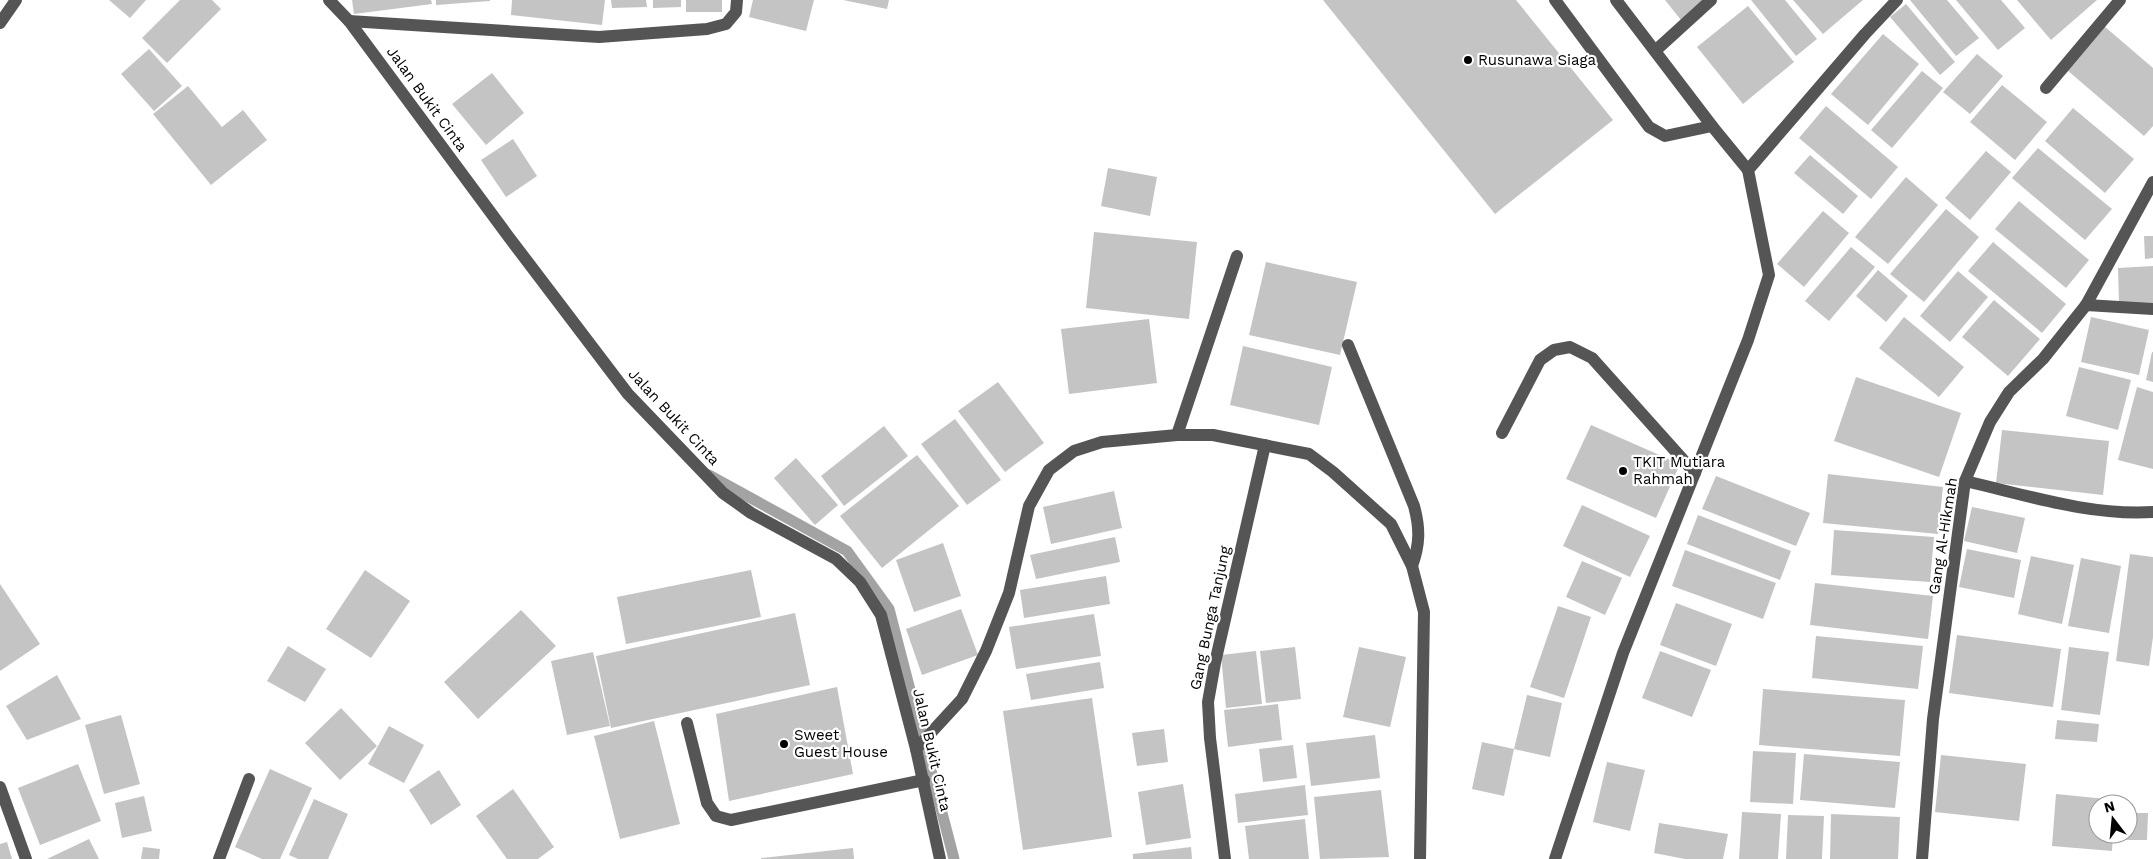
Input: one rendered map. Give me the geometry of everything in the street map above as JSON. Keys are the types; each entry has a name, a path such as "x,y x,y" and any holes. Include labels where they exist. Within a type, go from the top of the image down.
{"street":[{"path":"0,23 16,0"},
{"name":"Jalan Bukit Cinta","path":"329,0 349,21 628,394 722,493 751,513 836,559 860,582 882,615 924,780 940,859"},
{"path":"349,21 599,37 707,29 726,24 736,12 738,0"},
{"path":"1554,0 1649,127 1665,136 1712,126"},
{"path":"1555,859 1622,653 1748,340 1769,275 1748,170 1616,0"},
{"path":"1655,51 1712,0"},
{"path":"1748,170 1865,34 1898,0"},
{"path":"2046,88 2120,0"},
{"name":"Gang Al-Hikmah","path":"1922,859 1933,719 1965,480 1990,422 2009,392 2043,358 2086,305 2153,182"},
{"path":"1177,435 1237,256"},
{"path":"2086,305 2153,309"},
{"path":"1348,345 1416,514 1419,548 1412,566"},
{"path":"1502,433 1540,360 1554,350 1570,347 1592,358 1695,473"},
{"path":"916,748 962,699 986,651 1010,593 1029,506 1049,470 1074,450 1102,442 1177,435 1213,435 1309,454 1333,472 1392,524 1412,566 1424,612 1420,859"},
{"name":"Gang Bunga Tanjung","path":"1225,859 1210,738 1208,702 1266,445"},
{"path":"1965,480 2082,509 2138,513 2153,512"},
{"path":"687,724 707,803 716,816 731,820 924,780"},
{"path":"219,859 249,779"},
{"path":"0,787 26,859"}],"building":[{"path":"109,0 146,0 130,18"},
{"path":"180,0 212,0 221,9 167,63 142,38"},
{"path":"352,0 431,0 432,4 354,14"},
{"path":"436,0 490,0 490,1 436,5"},
{"path":"512,0 605,0 602,25 511,15"},
{"path":"611,0 646,0 647,7 612,8"},
{"path":"653,0 681,0 681,7 653,8"},
{"path":"686,0 722,0 722,12 686,12"},
{"path":"753,0 814,0 806,31 749,17"},
{"path":"843,0 889,0 887,9"},
{"name":"Rusunawa Siaga","path":"1323,0 1516,0 1613,120 1495,214"},
{"path":"1665,0 1706,0 1681,20"},
{"path":"1751,0 1785,0 1817,39 1796,56"},
{"path":"1793,0 1863,0 1823,34"},
{"path":"1910,0 1947,0 1979,38 1956,56"},
{"path":"1956,0 2001,0 2025,28 1998,50"},
{"path":"2017,0 2097,0 2051,40"},
{"path":"1906,4 1955,62 1940,75 1890,17"},
{"path":"1748,6 1794,62 1743,104 1697,47"},
{"path":"2104,26 2153,68 2153,126 2144,136 2067,70"},
{"path":"1883,34 1919,64 1868,125 1831,94"},
{"path":"149,49 182,86 154,111 121,74"},
{"path":"1977,54 2003,76 1970,114 1943,92"},
{"path":"1922,71 1943,88 1892,148 1871,130"},
{"path":"492,73 524,113 486,145 452,104"},
{"path":"2002,85 2047,122 2015,160 1970,122"},
{"path":"188,86 222,127 243,110 267,140 211,185 153,114"},
{"path":"1826,106 1898,167 1871,199 1799,138"},
{"path":"2073,108 2134,159 2105,193 2045,141"},
{"path":"513,139 537,176 506,197 481,160"},
{"path":"2038,148 2112,209 2085,240 2012,178"},
{"path":"1986,151 2011,172 1970,220 1945,198"},
{"path":"1810,155 1858,196 1843,214 1794,173"},
{"path":"1108,168 1157,177 1150,216 1101,206"},
{"path":"1906,177 1938,205 1888,264 1855,237"},
{"path":"2019,201 2089,260 2066,288 1995,229"},
{"path":"1946,209 1979,237 1924,302 1890,274"},
{"path":"1823,211 1849,233 1804,287 1777,264"},
{"path":"1094,232 1197,242 1189,319 1086,308"},
{"path":"2144,236 2153,236 2153,258 2145,259"},
{"path":"1993,242 2066,304 2042,333 1968,271"},
{"path":"1851,247 1875,267 1829,321 1805,301"},
{"path":"1266,262 1357,282 1340,355 1249,335"},
{"path":"2153,266 2153,303 2119,304 2118,268"},
{"path":"1878,270 1908,296 1886,322 1856,296"},
{"path":"1958,271 1988,297 1950,342 1920,316"},
{"path":"1994,300 2040,339 2008,376 1962,337"},
{"path":"1904,317 1964,367 1939,397 1879,348"},
{"path":"2091,317 2149,330 2139,375 2081,362"},
{"path":"1149,319 1157,383 1069,394 1061,329"},
{"path":"1243,346 1332,367 1319,425 1230,405"},
{"path":"2153,352 2153,382 2146,380"},
{"path":"2079,367 2131,380 2118,430 2066,416"},
{"path":"1856,377 1961,413 1939,477 1834,441"},
{"path":"998,382 1044,443 1005,472 958,411"},
{"path":"2137,387 2153,392 2153,469 2118,460"},
{"path":"955,419 1001,480 967,505 921,444"},
{"name":"TKIT Mutiara Rahmah","path":"1591,425 1680,464 1656,518 1566,479"},
{"path":"884,426 908,456 844,506 821,476"},
{"path":"2002,430 2109,441 2103,495 1996,483"},
{"path":"917,455 959,506 882,568 840,516"},
{"path":"796,458 838,505 815,525 774,478"},
{"path":"1828,474 1943,487 1938,534 1823,523"},
{"path":"1716,476 1810,513 1796,546 1702,509"},
{"path":"1114,491 1122,528 1051,544 1043,507"},
{"path":"1582,505 1650,536 1630,577 1563,546"},
{"path":"1972,507 2025,518 2017,553 1964,541"},
{"path":"1698,515 1791,551 1780,580 1687,544"},
{"path":"1834,530 1934,537 1930,582 1831,575"},
{"path":"1115,537 1120,562 1036,579 1030,555"},
{"path":"943,543 961,596 914,612 896,560"},
{"path":"1967,549 2021,560 2014,598 1959,587"},
{"path":"1685,550 1776,583 1763,619 1672,586"},
{"path":"2130,554 2153,557 2153,637 2149,666 2116,661"},
{"path":"2031,556 2074,565 2062,624 2018,614"},
{"path":"2081,558 2121,566 2109,633 2068,626"},
{"path":"1582,561 1622,578 1605,615 1566,597"},
{"path":"365,570 410,601 371,658 326,629"},
{"path":"751,570 761,617 626,644 617,597"},
{"path":"1106,576 1110,604 1024,618 1020,590"},
{"path":"1815,583 1933,596 1928,639 1810,625"},
{"path":"0,584 40,644 0,671"},
{"path":"1676,603 1732,624 1716,666 1660,645"},
{"path":"1558,606 1591,617 1564,698 1530,687"},
{"path":"961,609 978,655 922,675 906,629"},
{"path":"521,610 556,646 478,719 444,682"},
{"path":"795,613 810,685 611,728 596,656"},
{"path":"1094,614 1101,656 1016,669 1009,627"},
{"path":"1957,635 2061,649 2053,707 1949,693"},
{"path":"1816,636 1923,646 1918,689 1812,678"},
{"path":"288,646 326,669 305,702 267,681"},
{"path":"1295,647 1301,699 1266,703 1260,651"},
{"path":"1359,647 1406,657 1390,727 1343,717"},
{"path":"2069,647 2109,652 2100,715 2061,710"},
{"path":"1256,651 1262,704 1226,708 1221,655"},
{"path":"1660,651 1711,670 1692,717 1642,698"},
{"path":"593,652 610,726 567,735 551,661"},
{"path":"1100,662 1104,688 1031,700 1026,674"},
{"path":"57,675 81,719 27,740 6,706"},
{"name":"Sweet Guest House","path":"837,687 853,774 729,801 716,714"},
{"path":"1763,689 1905,700 1900,756 1759,745"},
{"path":"1527,695 1562,703 1550,757 1514,749"},
{"path":"1092,698 1112,837 1023,850 1003,711"},
{"path":"1278,704 1282,740 1228,747 1224,710"},
{"path":"341,708 377,746 340,780 305,743"},
{"path":"121,715 140,784 104,794 85,725"},
{"path":"2057,720 2099,724 2097,742 2055,739"},
{"path":"654,721 680,824 620,839 594,736"},
{"path":"389,726 424,745 404,783 368,764"},
{"path":"1164,729 1168,762 1137,766 1132,733"},
{"path":"1375,735 1380,778 1311,786 1306,743"},
{"path":"1482,742 1514,749 1504,796 1472,789"},
{"path":"1293,745 1297,778 1263,782 1259,749"},
{"path":"1753,751 1796,753 1793,804 1750,802"},
{"path":"1804,754 1900,762 1895,808 1800,800"},
{"path":"1941,755 2026,764 2019,821 1935,812"},
{"path":"1607,762 1645,770 1630,831 1593,822"},
{"path":"78,764 101,821 40,845 18,788"},
{"path":"270,769 312,788 280,859 262,859 235,847"},
{"path":"439,770 461,805 431,825 409,790"},
{"path":"1183,784 1191,838 1146,845 1138,792"},
{"path":"1305,785 1308,815 1238,823 1235,794"},
{"path":"513,789 554,847 538,859 507,859 476,816"},
{"path":"1381,790 1389,857 1320,859 1314,797"},
{"path":"2056,794 2088,797 2088,844 2112,844 2112,851 2052,846"},
{"path":"144,796 152,831 122,838 115,803"},
{"path":"314,799 348,814 328,859 298,859 289,855"},
{"path":"1742,812 1781,814 1778,859 1739,859"},
{"path":"2138,813 2148,813 2147,840 2138,840"},
{"path":"1831,814 1900,817 1898,859 1830,859"},
{"path":"1788,815 1824,816 1822,859 1786,859"},
{"path":"1305,819 1309,859 1249,859 1245,826"},
{"path":"1659,823 1728,834 1723,859 1685,859 1654,853"},
{"path":"89,839 99,859 47,859"},
{"path":"7,842 12,859 0,859 0,844"},
{"path":"143,847 160,849 159,859 141,859"},
{"path":"1191,847 1192,859 1133,859 1133,854"},
{"path":"853,848 854,859 761,859 761,858"}],"waterway":[{"path":"709,475 847,551 889,609 954,859"}],"place":[{"name":"Rusunawa Siaga","path":"1468,60"},
{"name":"TKIT Mutiara Rahmah","path":"1623,471"},
{"name":"Sweet Guest House","path":"784,744"}]}
